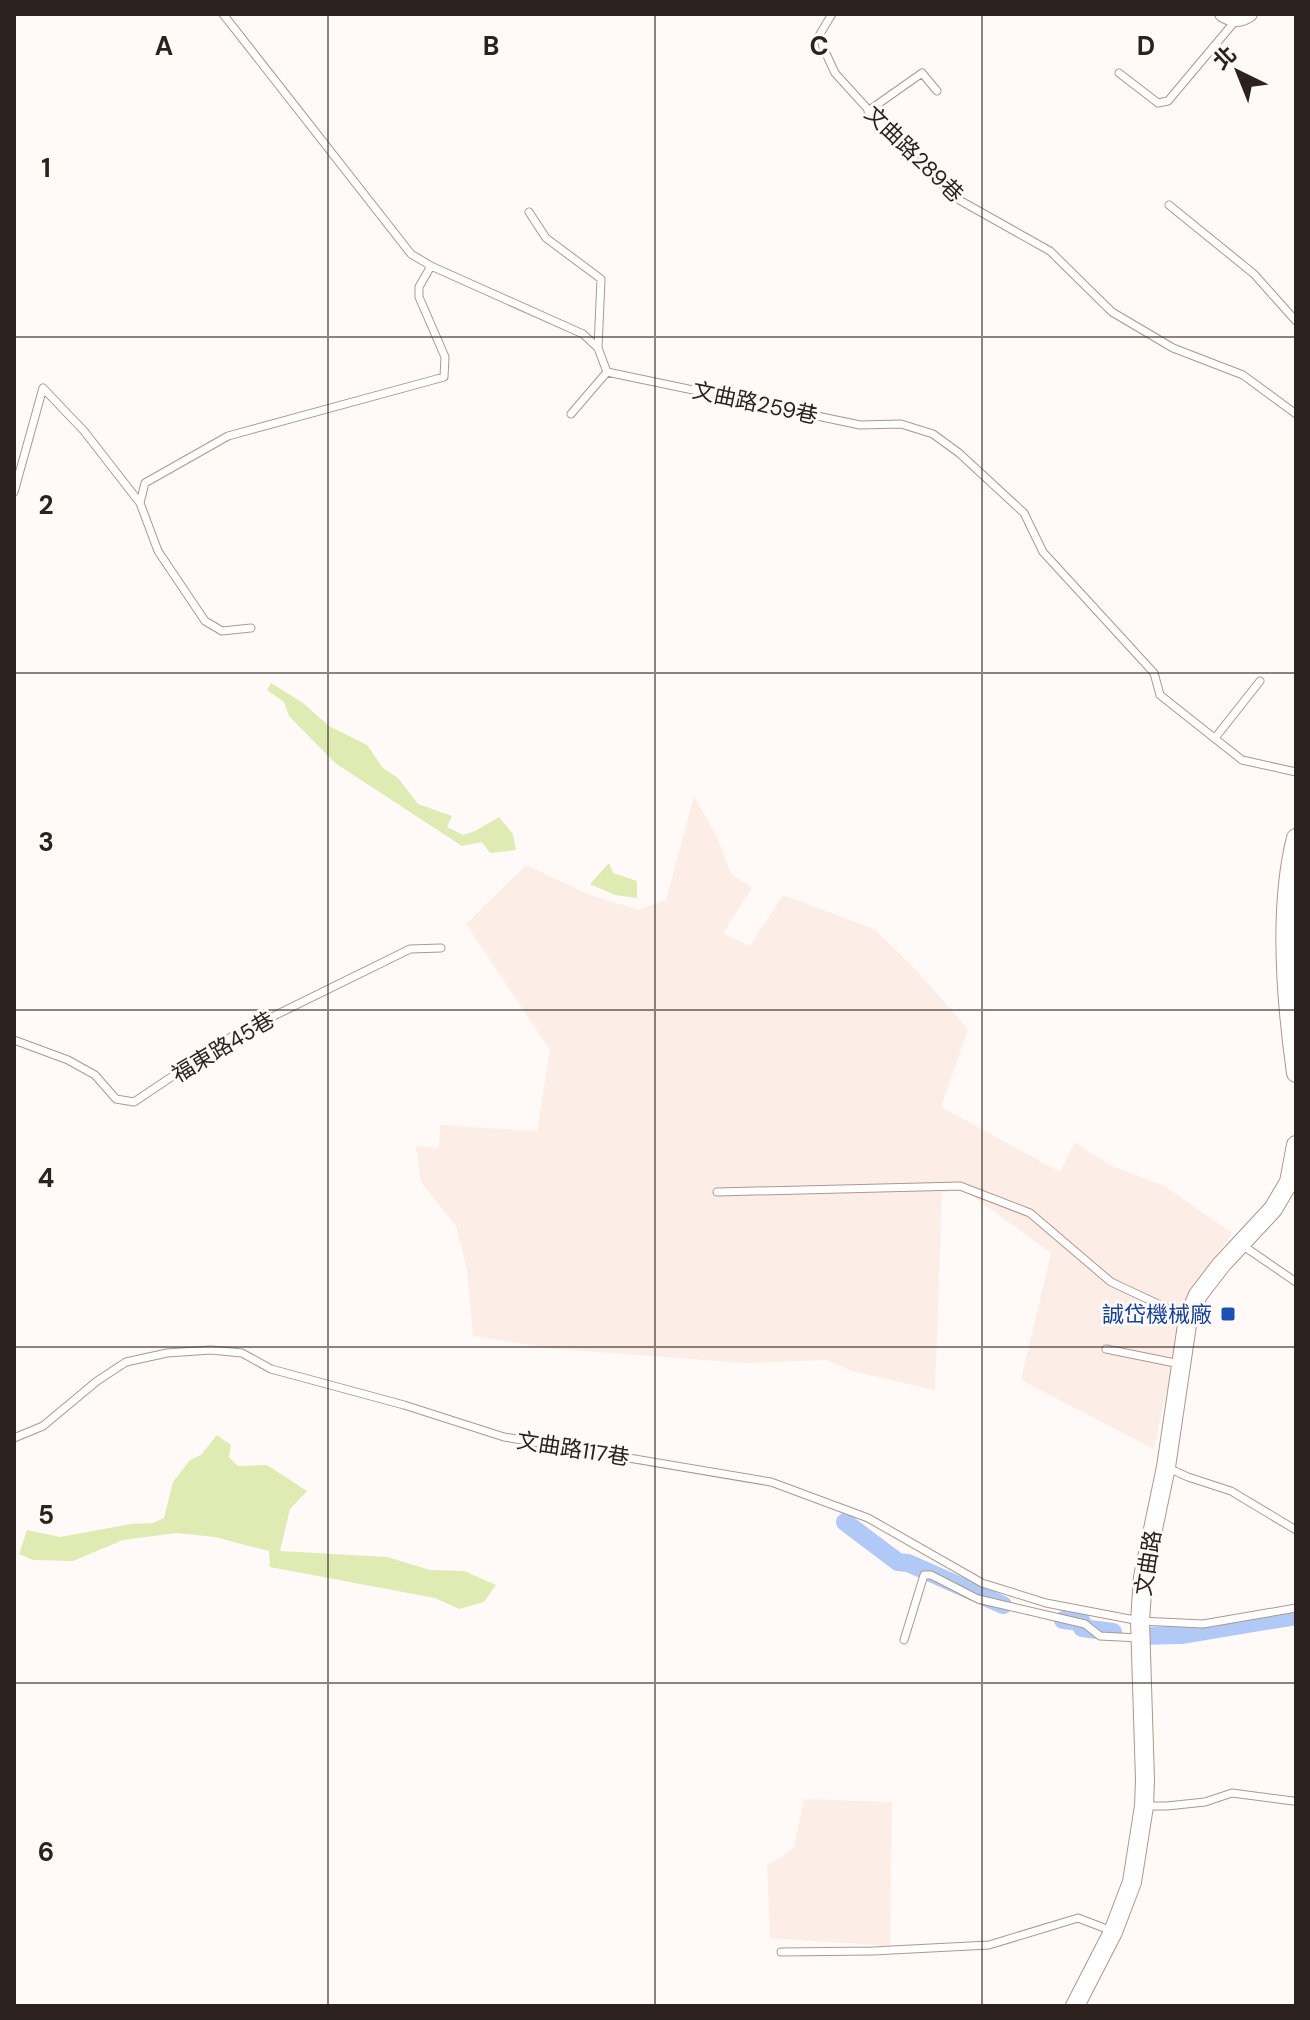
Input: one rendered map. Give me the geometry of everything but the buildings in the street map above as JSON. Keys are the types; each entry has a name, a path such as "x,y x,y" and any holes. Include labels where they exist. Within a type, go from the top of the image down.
{"street":[{"path":"1222,14 1228,18 1243,17"},
{"path":"1296,838 1291,859 1286,934 1288,1020 1296,1073"},
{"name":"文曲路","path":"1075,2006 1113,1932 1132,1882 1144,1806 1143,1577 1166,1467 1188,1318 1198,1295 1221,1265 1273,1209 1289,1182 1296,1145"}],"lane":[{"path":"223,14 411,254 431,266 583,334 598,348"},
{"name":"文曲路289巷","path":"832,14 820,34 835,73 914,160 961,201 1050,251 1112,312 1173,348 1243,375 1296,414"},
{"path":"1119,73 1158,103 1168,101 1243,17"},
{"path":"868,111 922,73 937,91"},
{"path":"1169,205 1254,274 1296,321"},
{"path":"529,212 546,238 601,279 598,348 607,372 571,414"},
{"path":"140,503 145,483 228,436 444,377 445,357 419,297 419,287 431,266"},
{"name":"文曲路259巷","path":"607,372 860,425 901,424 933,434 959,453 1024,513 1043,552 1154,673 1160,695 1242,760 1296,772"},
{"path":"14,492 43,388 84,431 140,503 158,551 205,621 222,631 251,628"},
{"path":"1215,738 1260,681"},
{"name":"福東路45巷","path":"14,1040 68,1060 95,1075 116,1099 134,1102 231,1037 410,949 441,948"},
{"path":"717,1192 960,1186 1030,1213 1111,1282 1188,1318"},
{"path":"1240,1244 1296,1282"},
{"path":"1106,1349 1180,1364"},
{"name":"文曲路117巷","path":"14,1438 43,1426 97,1381 126,1362 167,1353 211,1350 242,1353 271,1369 404,1405 504,1437 771,1482 868,1518 982,1583 1141,1629"},
{"path":"1166,1467 1231,1491 1296,1530"},
{"path":"904,1640 924,1575 931,1575 978,1599 1085,1624 1100,1636 1203,1624 1296,1608"},
{"path":"1144,1806 1205,1802 1232,1793 1293,1801"},
{"path":"781,1952 989,1945 1078,1918 1113,1932"}],"shaded area":[{"path":"694,796 717,837 731,874 752,888 723,933 750,946 783,895 874,929 914,968 968,1029 941,1107 1060,1172 1075,1142 1111,1166 1163,1185 1232,1233 1185,1304 1154,1449 1021,1380 1051,1253 964,1190 942,1192 935,1390 852,1371 826,1360 746,1363 557,1349 473,1336 467,1269 456,1226 421,1182 416,1146 439,1149 440,1125 537,1131 550,1050 466,924 526,865 587,894 639,910 666,900"},
{"path":"804,1799 892,1802 890,1946 770,1938 767,1866 794,1848"}],"green space":[{"path":"271,683 303,703 329,726 367,745 383,768 398,778 418,804 452,816 447,827 463,835 499,817 513,834 516,850 490,853 482,842 462,846 335,763 289,716 284,702 267,690"},
{"path":"609,863 613,873 637,881 637,898 615,895 590,884"},
{"path":"217,1435 231,1445 229,1457 238,1466 267,1465 307,1491 290,1509 280,1551 387,1557 430,1570 464,1571 496,1585 484,1602 459,1609 435,1598 270,1567 269,1551 215,1537 176,1533 123,1540 73,1561 33,1560 19,1554 27,1530 60,1537 153,1523 164,1518 173,1482 190,1460 201,1455"}],"waterway":[{"path":"845,1522 898,1562 908,1563 1003,1605"},
{"path":"1139,1636 1181,1635 1296,1616"},
{"path":"1063,1620 1082,1622 1082,1628 1113,1632"}],"place":[{"name":"誠岱機械廠","path":"1228,1314"}]}
